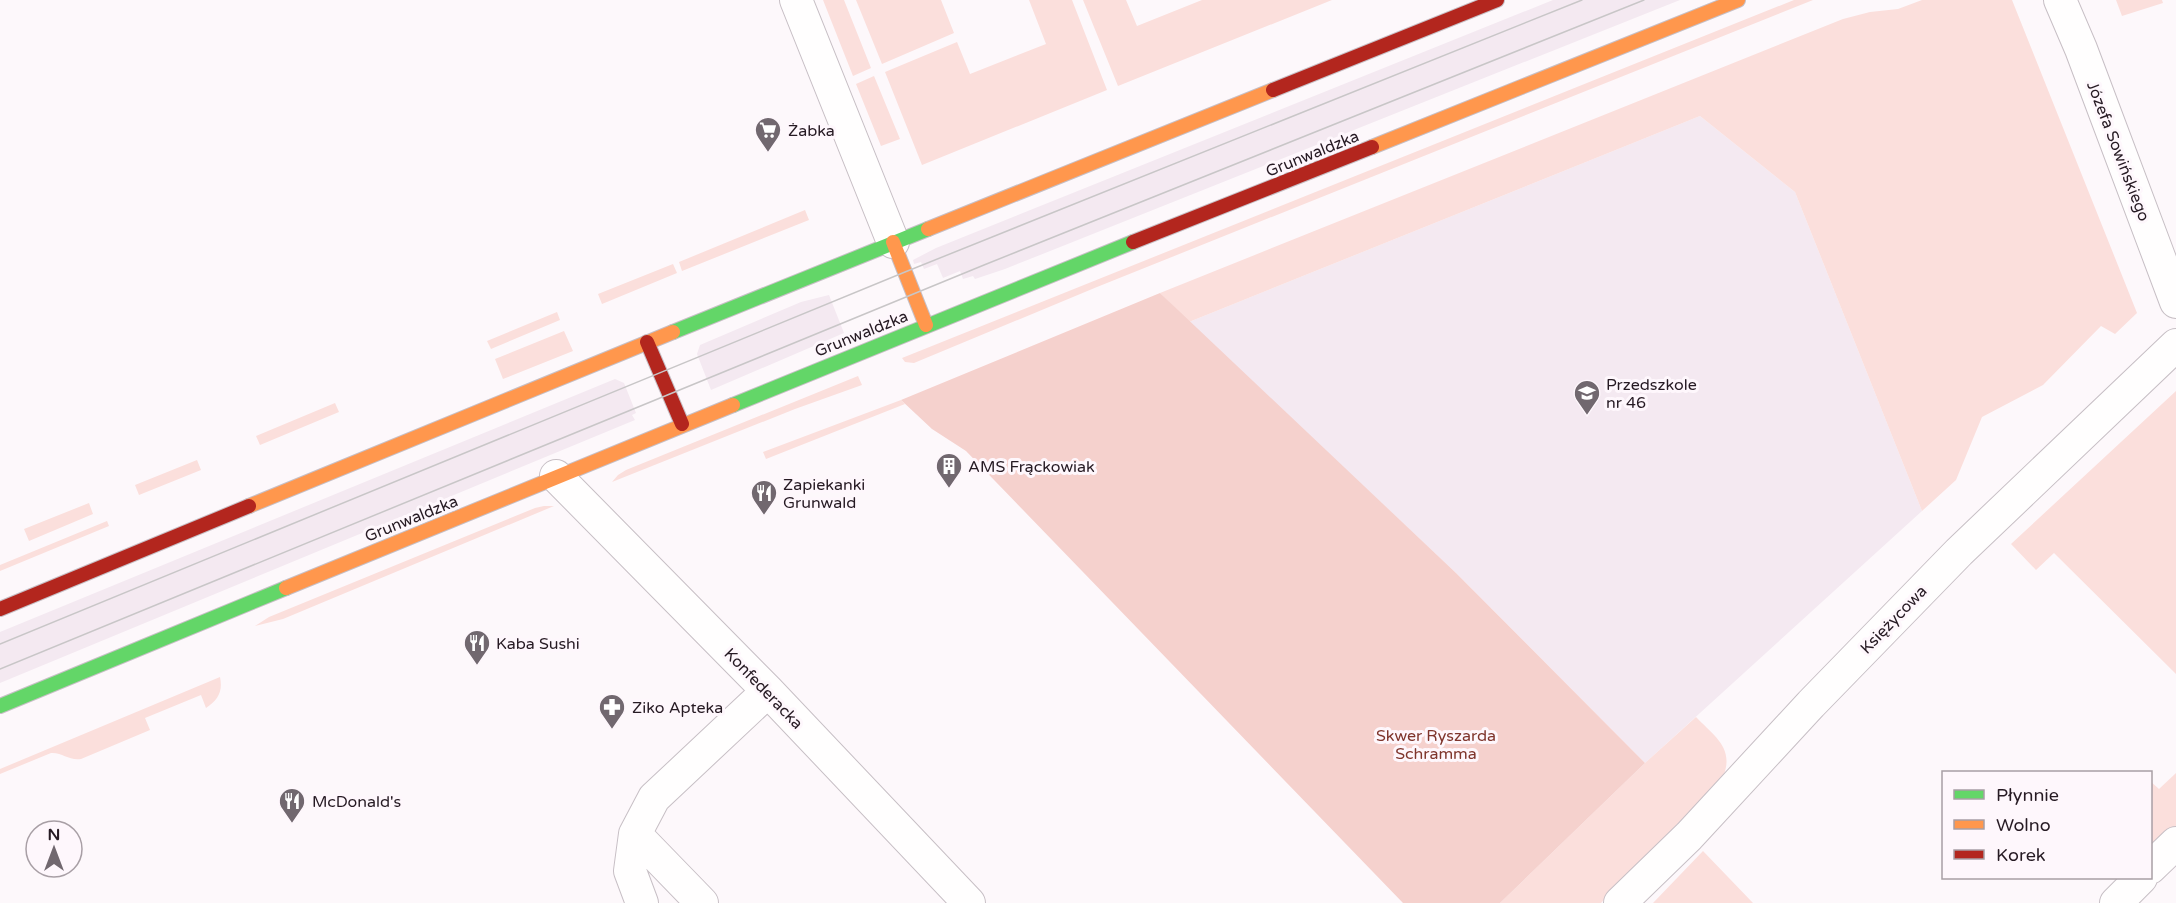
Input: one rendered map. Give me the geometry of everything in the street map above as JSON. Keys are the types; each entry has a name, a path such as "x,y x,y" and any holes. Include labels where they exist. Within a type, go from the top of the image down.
{"street":[{"path":"796,0 926,325"},
{"path":"0,609 893,242 1497,0"},
{"name":"Grunwaldzka","path":"0,706 682,424 1738,0"},
{"name":"Józefa Sowińskiego","path":"2060,0 2081,49 2176,302"},
{"path":"648,342 682,424"},
{"name":"Księżycowa","path":"1620,903 1689,836 1811,704 1959,552 2176,345"},
{"name":"Konfederacka","path":"556,476 768,691 969,903"},
{"path":"642,903 630,871 635,834 654,798 768,691"},
{"path":"635,834 702,903"},
{"path":"2152,867 2176,843"},
{"path":"2116,903 2140,879"}],"shaded area":[{"path":"823,0 844,0 871,68 853,76"},
{"path":"856,0 941,0 954,33 882,64"},
{"path":"1029,0 1072,0 1107,90 922,165 885,72 957,42 970,74 1046,44"},
{"path":"1083,0 1126,0 1137,26 1202,0 1332,0 1118,86"},
{"path":"1553,0 1680,0 1005,269 975,279 973,276 963,279 960,271 943,278 937,264 924,269 921,262 914,264 913,260 936,248"},
{"path":"1794,0 1813,0 1097,287 914,363 905,362 902,358"},
{"path":"1922,0 2012,0 2137,313 2115,334 2101,326 2043,385 1982,417 1956,480 1922,511 1795,192 1700,116 1189,322 1160,293 1843,19 1870,12 1898,9"},
{"path":"2116,0 2162,0 2163,3 2122,16"},
{"path":"874,76 900,139 881,146 856,84"},
{"name":"Przedszkole nr 46","path":"1700,116 1795,192 1922,511 1645,763 1456,573 1189,322"},
{"path":"805,210 809,220 682,271 679,262"},
{"path":"673,264 677,273 602,304 598,294"},
{"path":"829,295 844,333 711,390 697,354 700,345 801,302"},
{"path":"557,312 560,320 491,349 487,341"},
{"path":"564,331 573,351 503,379 495,359"},
{"path":"858,376 862,385 795,409 612,482 626,470"},
{"path":"615,379 624,383 636,413 632,415 635,420 0,683 0,632"},
{"path":"2176,391 2176,674 2054,553 2036,570 2011,544"},
{"path":"901,400 905,404 766,459 763,452"},
{"path":"335,403 339,412 260,445 256,436"},
{"path":"197,460 201,470 139,495 135,485"},
{"path":"89,503 93,514 29,541 24,529"},
{"path":"544,506 554,506 283,619 255,626 269,617"},
{"path":"107,521 109,526 0,571 0,565"},
{"path":"220,677 219,695 206,708 201,695 145,718 150,730 81,759 51,753 0,774 0,769"},
{"path":"1696,717 1721,743 1726,758 1723,777 1601,903 1500,903 1645,763"},
{"path":"2176,773 2176,829 2152,851 2152,783 2159,789"},
{"path":"1703,851 1753,903 1653,903"}],"green space":[{"name":"Skwer Ryszarda Schramma","path":"1160,293 1456,573 1645,763 1500,903 1403,903 966,451 932,429 901,400"}],"tram line":[{"path":"0,644 905,272 1582,0"},
{"path":"0,669 984,265 1644,0"}],"traffic: fast":[{"path":"673,332 928,229"},
{"path":"733,405 1133,242"},
{"path":"0,706 286,588"}],"traffic: slow":[{"path":"1372,147 1738,0"},
{"path":"928,229 1273,90"},
{"path":"893,242 926,325"},
{"path":"249,506 673,332"},
{"path":"286,588 733,405"}],"traffic: jam":[{"path":"1273,90 1497,0"},
{"path":"1133,242 1372,147"},
{"path":"647,342 682,424"},
{"path":"0,609 249,506"}],"place":[{"name":"Żabka","path":"768,153"},
{"name":"Przedszkole nr 46","path":"1587,416"},
{"name":"AMS Frąckowiak","path":"949,489"},
{"name":"Zapiekanki Grunwald","path":"764,516"},
{"name":"Kaba Sushi","path":"477,666"},
{"name":"Ziko Apteka","path":"612,730"},
{"name":"McDonald's","path":"292,824"}]}
